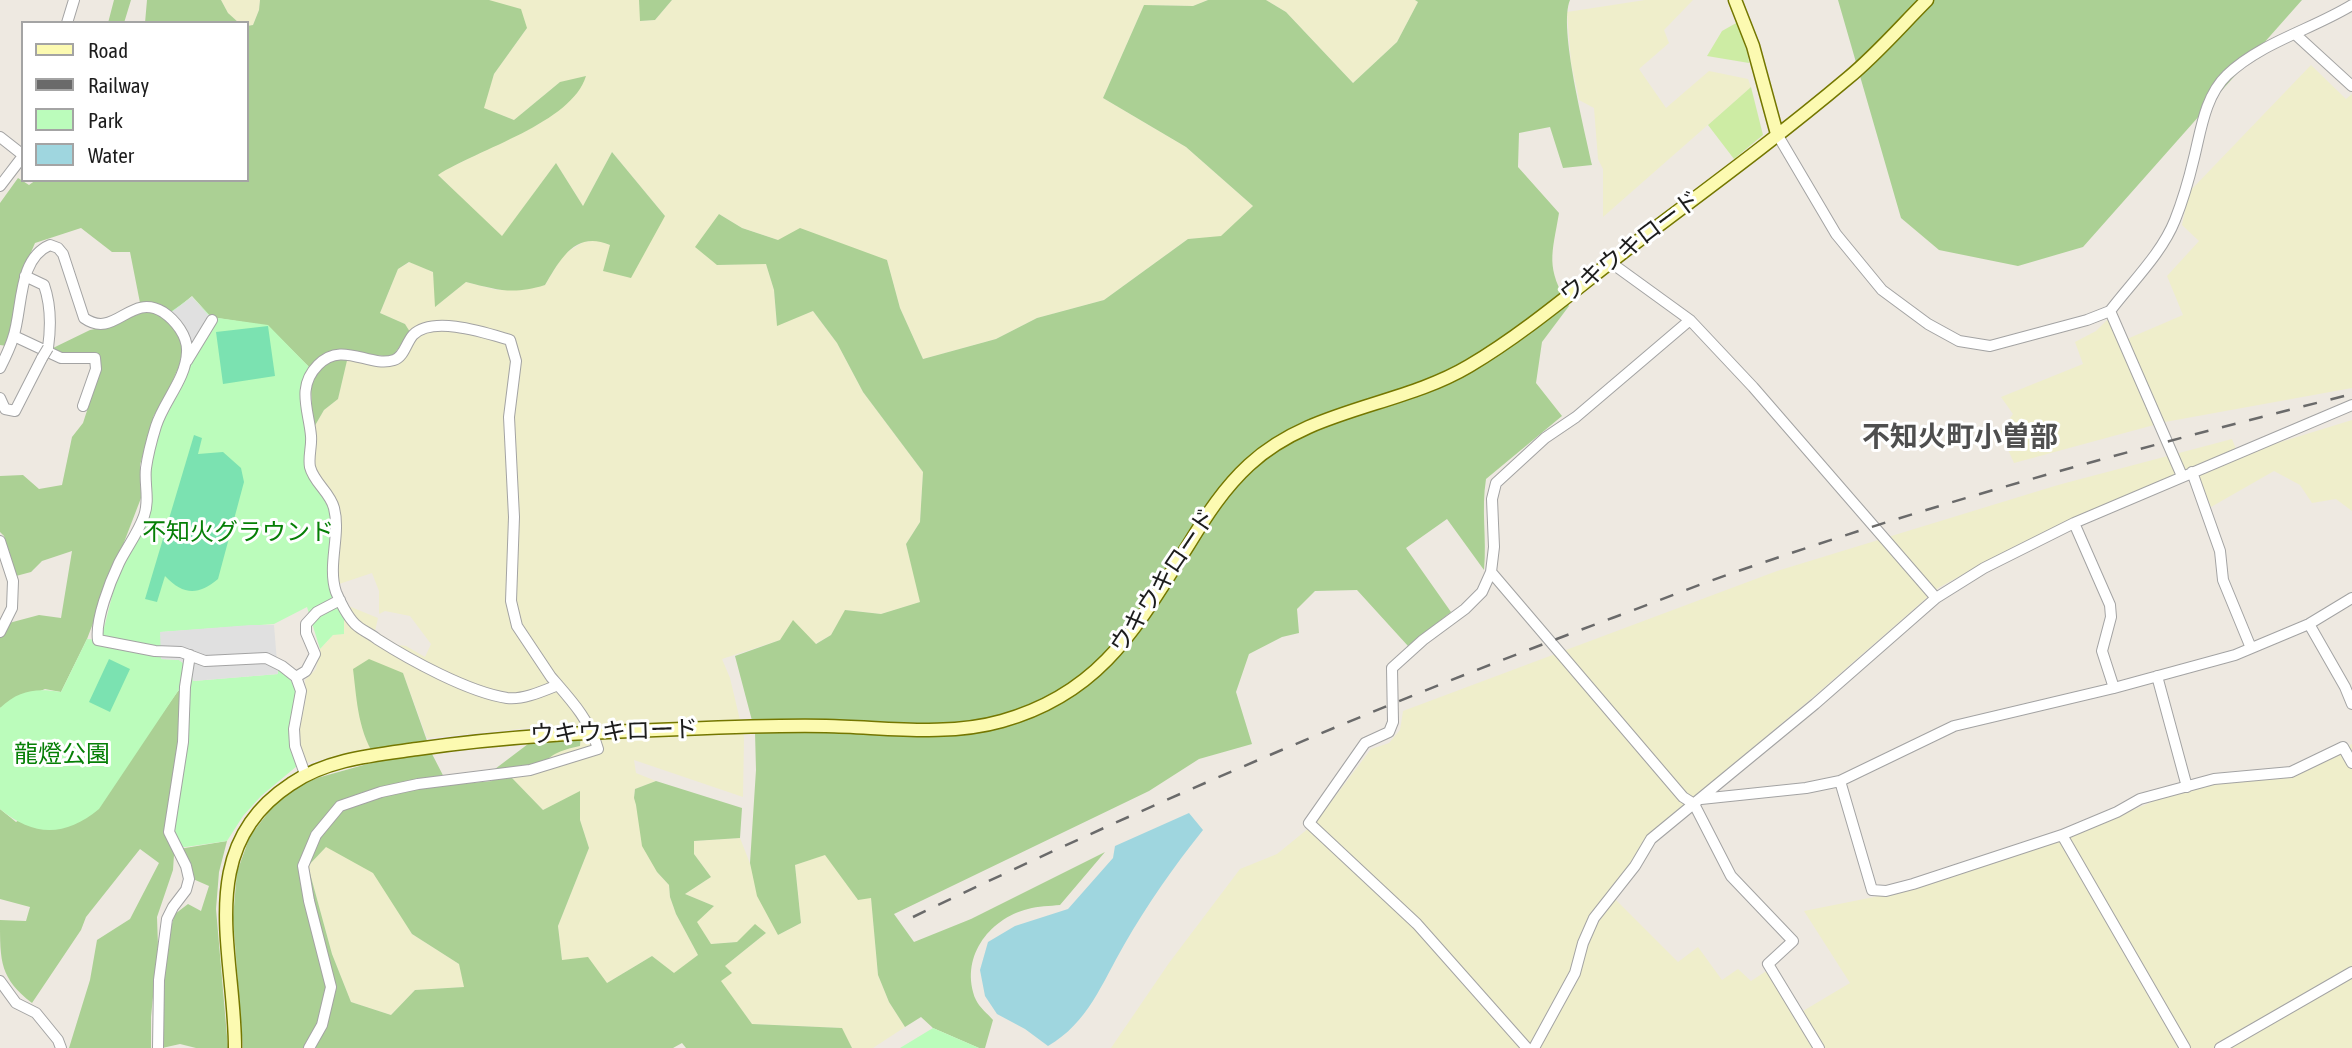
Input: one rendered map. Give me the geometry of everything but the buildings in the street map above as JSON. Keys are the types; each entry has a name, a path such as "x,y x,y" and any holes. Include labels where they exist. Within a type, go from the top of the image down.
{"street":[{"path":"68,21 74,0"},
{"path":"1735,0 1753,46 1777,134 1836,234 1882,290 1928,324 1959,341 1990,346 2087,320 2110,311 2165,241 2175,220 2209,102 2225,76 2249,58 2352,5"},
{"name":"ウキウキロード","path":"235,1048 225,907 230,865 240,838 263,805 305,774 334,764 388,753 501,738 593,731 810,726 957,730 998,723 1040,708 1080,684 1109,660 1136,626 1219,498 1248,465 1269,449 1310,426 1429,385 1468,367 1610,262 1853,74 1927,0"},
{"path":"2295,34 2352,86"},
{"path":"0,137 21,153"},
{"path":"0,186 21,158"},
{"path":"0,368 14,337 25,276 34,257 41,249 50,245 58,248 62,254 84,318 91,323 103,325 141,306 161,311 184,335 187,350 185,363"},
{"path":"1610,262 1690,320 1753,387 1936,598"},
{"path":"0,398 2,413 15,411 48,348 50,317 46,289 44,285 25,276"},
{"path":"2110,311 2182,476"},
{"path":"212,320 185,363 156,427 146,468 146,511 118,564 97,632 98,640 190,655 205,660 266,658 278,663 296,677 301,691 294,729 295,746 305,774"},
{"path":"1527,1048 1418,924 1309,822 1366,743 1388,732 1393,722 1392,668 1482,592 1491,572 1494,547 1492,499 1496,483 1545,438 1576,417 1690,320"},
{"path":"309,1048 322,1025 331,986 309,901 303,866 316,835 340,806 381,792 418,784 530,770 598,749 593,731 517,626 510,601 514,517 509,417 516,361 510,340 469,329 429,328 415,333 395,360 339,354 327,358 312,373 305,403 311,433 310,467 334,506 334,582 340,600 355,625 410,660 470,686 509,698 538,693 558,685"},
{"path":"14,337 61,358 95,358 96,369 83,406"},
{"path":"1534,1048 1575,973 1583,943 1594,918 1635,866 1651,839 1936,598 1984,568 2074,523 2352,405"},
{"path":"2193,472 2220,551 2223,580 2252,648"},
{"path":"2074,523 2110,605 2111,617 2102,650 2113,688"},
{"path":"0,541 13,581 12,608 0,632"},
{"path":"1491,572 1683,797 1698,801 1806,788 1840,781 1954,726 2113,688 2252,648 2309,624 2352,598"},
{"path":"296,677 306,671 315,654 306,633 306,624 317,611 340,600"},
{"path":"2309,624 2352,704"},
{"path":"158,1048 159,980 167,919 186,890 189,879 186,866 169,832 183,742 185,687 190,655"},
{"path":"2157,676 2187,786"},
{"path":"1840,781 1872,890 1886,891 2062,835 2116,813 2140,799 2187,786 2236,776 2291,772 2347,744 2352,763"},
{"path":"1698,801 1731,876 1793,941 1768,964 1819,1048"},
{"path":"2062,835 2185,1048"},
{"path":"2220,1048 2352,972"},
{"path":"0,981 16,1003 36,1013 58,1040 61,1048"}],"green space":[{"path":"114,0 131,0 125,21 109,21"},
{"path":"147,0 221,0 228,13 237,21 145,21"},
{"path":"221,0 260,0 253,25 248,26 248,21 237,21 228,13"},
{"path":"260,0 489,0 521,9 527,28 494,74 484,108 514,120 560,82 586,76 577,93 563,108 544,121 438,175 502,236 556,163 583,206 612,152 665,216 631,278 603,271 610,245 587,241 578,244 563,257 545,285 524,290 506,290 466,282 435,307 433,272 409,262 398,269 380,313 405,324 410,332 392,357 349,352 338,399 324,410 313,429 310,368 268,326 211,317 192,296 166,317 181,336 183,349 179,366 162,405 154,415 140,465 141,498 87,639 61,692 45,689 0,708 0,638 9,623 39,615 61,618 72,551 42,561 31,572 16,576 4,536 0,532 0,476 23,475 39,489 62,485 72,437 83,423 96,383 100,358 97,355 58,353 53,348 90,330 142,313 130,252 112,252 81,228 35,243 20,278 7,346 0,345 0,203 18,178 29,185 33,182 248,182 248,26 253,25"},
{"path":"489,0 639,0 641,21 655,20 672,0 1208,0 1193,6 1144,5 1103,98 1186,147 1253,206 1221,237 1188,239 1104,300 1037,318 996,339 923,359 900,308 887,260 778,240 742,228 719,214 717,265 766,263 774,290 777,325 813,311 837,343 863,392 923,472 920,522 906,544 921,602 881,614 846,610 831,635 815,644 780,640 722,659 730,678 744,737 743,797 634,760 636,773 656,781 635,789 634,798 657,872 669,885 676,914 698,955 674,974 652,956 607,983 562,960 558,926 589,848 580,820 580,792 543,810 511,777 559,751 580,746 583,725 427,738 403,673 429,822 401,915 412,934 459,964 465,987 415,990 391,1015 351,1002 332,954 308,866 325,847 428,822 368,749 306,763 300,742 300,725 306,698 305,680 316,669 320,649 333,635 344,615 346,605 378,618 375,631 398,645 406,646 425,657 431,644 410,616 385,611 379,614 379,591 372,573 339,584 338,510 334,495 317,474 312,457 313,429 324,410 338,399 347,359 384,366 393,365 403,359 415,341 405,324 380,313 398,269 410,262 433,272 436,306 466,282 497,290 545,285 563,255 583,242 598,240 610,245 665,216 612,152 583,206 556,163 502,237 437,174 539,124 560,82 514,120 483,108 494,74 527,28"},
{"path":"639,0 672,0 655,20 640,21"},
{"path":"1208,0 1266,0 1286,12 1353,83 1397,42 1418,2 1415,0 1570,0 1567,32 1570,55 1592,165 1563,168 1550,127 1519,133 1518,167 1559,213 1554,240 1553,271 1569,306 1542,342 1536,383 1562,416 1486,479 1484,570 1447,519 1406,548 1451,612 1408,646 1357,590 1315,591 1297,609 1299,633 1282,637 1249,654 1236,692 1252,744 1199,759 1149,791 894,914 914,942 971,919 1105,852 1060,905 1032,908 1014,914 989,931 981,943 971,970 972,985 977,1003 993,1020 985,1048 979,1048 933,1028 921,1017 905,1027 889,1002 878,975 871,898 858,900 825,855 795,865 801,923 778,935 757,896 750,863 756,770 755,732 735,656 780,640 793,620 816,644 831,635 845,610 881,614 920,602 906,544 920,522 923,472 863,392 837,343 813,311 777,326 774,290 766,264 717,265 695,247 719,214 742,228 778,240 800,228 887,260 900,308 923,359 996,339 1037,318 1104,300 1188,239 1221,236 1253,206 1186,147 1103,98 1144,5 1193,6"},
{"path":"1266,0 1418,2 1397,42 1353,83 1286,12"},
{"path":"1645,0 1693,0 1664,30 1669,43 1639,69 1666,108 1709,71 1748,79 1751,87 1603,217 1603,169 1598,159 1594,108 1579,100 1571,62 1567,12"},
{"path":"1838,0 2302,0 2083,247 2018,266 1939,250 1901,218"},
{"path":"1738,22 1749,63 1707,56 1722,31"},
{"path":"2311,65 2346,99 2352,94 2352,388 2165,422 2014,463 2005,443 1997,437 2013,414 2001,397 2083,364 2075,342 2096,331 2109,318 2120,342 2183,315 2167,276 2199,241 2182,225 2189,192"},
{"path":"1751,87 1763,135 1734,159 1708,125"},
{"path":"192,297 211,317 268,325 310,368 306,460 327,497 332,513 331,577 344,615 344,634 333,635 320,649 307,607 274,624 161,632 161,659 179,660 191,669 193,681 278,674 278,669 293,684 295,701 290,739 297,766 261,796 243,816 227,841 179,848 172,832 185,691 178,691 99,809 74,825 62,829 37,829 25,825 0,809 0,708 14,697 28,692 61,692 87,639 101,640 119,568 146,523 149,473 161,426 182,386 186,367 189,348 169,313"},
{"path":"268,326 275,376 223,384 216,332"},
{"path":"2352,420 2352,511 2336,499 2312,503 2300,485 2274,471 2211,507 2199,476 2274,444"},
{"path":"194,435 202,438 198,454 223,452 241,468 244,482 218,579 211,585 191,591 178,587 165,576 157,602 145,599"},
{"path":"2232,439 2236,449 2017,545 1938,588 1648,835 1610,894 1678,962 1698,947 1722,980 1738,969 1751,981 1768,970 1815,1048 1111,1048 1169,963 1240,869 1277,854 1315,823 1371,749 1389,743 1400,730 1403,711 1777,571 2058,485"},
{"path":"109,659 130,669 110,712 89,702"},
{"path":"369,659 403,673 431,752 448,785 492,781 495,769 532,741 581,735 580,746 551,757 540,772 512,778 543,810 580,791 580,820 589,848 558,926 562,960 588,957 607,983 652,956 674,973 698,955 676,914 669,885 657,872 642,846 635,789 656,781 742,808 740,838 694,841 694,854 711,877 685,894 714,906 697,922 711,944 737,942 755,924 766,933 725,966 732,973 721,981 752,1024 842,1028 852,1048 686,1048 682,1043 673,1048 243,1048 233,918 237,872 250,836 274,805 293,788 317,778 378,761 362,728 353,669","holes":["326,847 373,873 412,934 459,964 464,987 415,990 391,1015 351,1002 332,954 308,866"]},
{"path":"178,691 185,691 173,850 227,841 219,872 216,909 228,1048 196,1048 180,1044 162,1048 164,977 171,927 175,914 188,904 201,911 209,886 193,879 191,867 183,852 174,855 173,870 157,917 158,946 151,1017 151,1048 69,1048 90,980 97,940 130,919 159,863 140,849 86,917 81,930 32,1003 8,977 0,947 0,920 26,921 30,907 0,899 0,809 16,822 144,739"},
{"path":"2352,744 2352,1048 1825,1048 1803,1011 1850,983 1804,911 1914,889 2072,836 2187,787 2291,774"},
{"path":"740,838 778,935 801,923 795,865 825,854 858,900 871,897 878,975 889,1002 905,1027 873,1048 852,1048 841,1028 752,1024 720,981 725,966 766,933 737,942 711,944 696,922 714,906 685,894 711,877 694,854 694,841"},
{"path":"933,1028 979,1048 900,1048"}],"shaded area":[{"path":"192,297 211,318 192,350 170,313"},
{"path":"274,625 278,674 193,681 191,669 179,660 161,659 160,632"}],"water":[{"path":"1189,813 1203,830 1151,901 1093,1001 1074,1026 1048,1046 1025,1029 997,1014 985,996 980,970 988,942 1015,926 1068,909 1113,858 1115,846"}],"railway":[{"path":"913,917 1260,759 1437,686 1723,576 1980,494 2128,452 2352,394"}],"district":[{"name":"不知火町小曽部","path":"1960,437"}],"park label":[{"name":"不知火グラウンド","path":"238,532"},
{"name":"龍燈公園","path":"62,754"}]}
